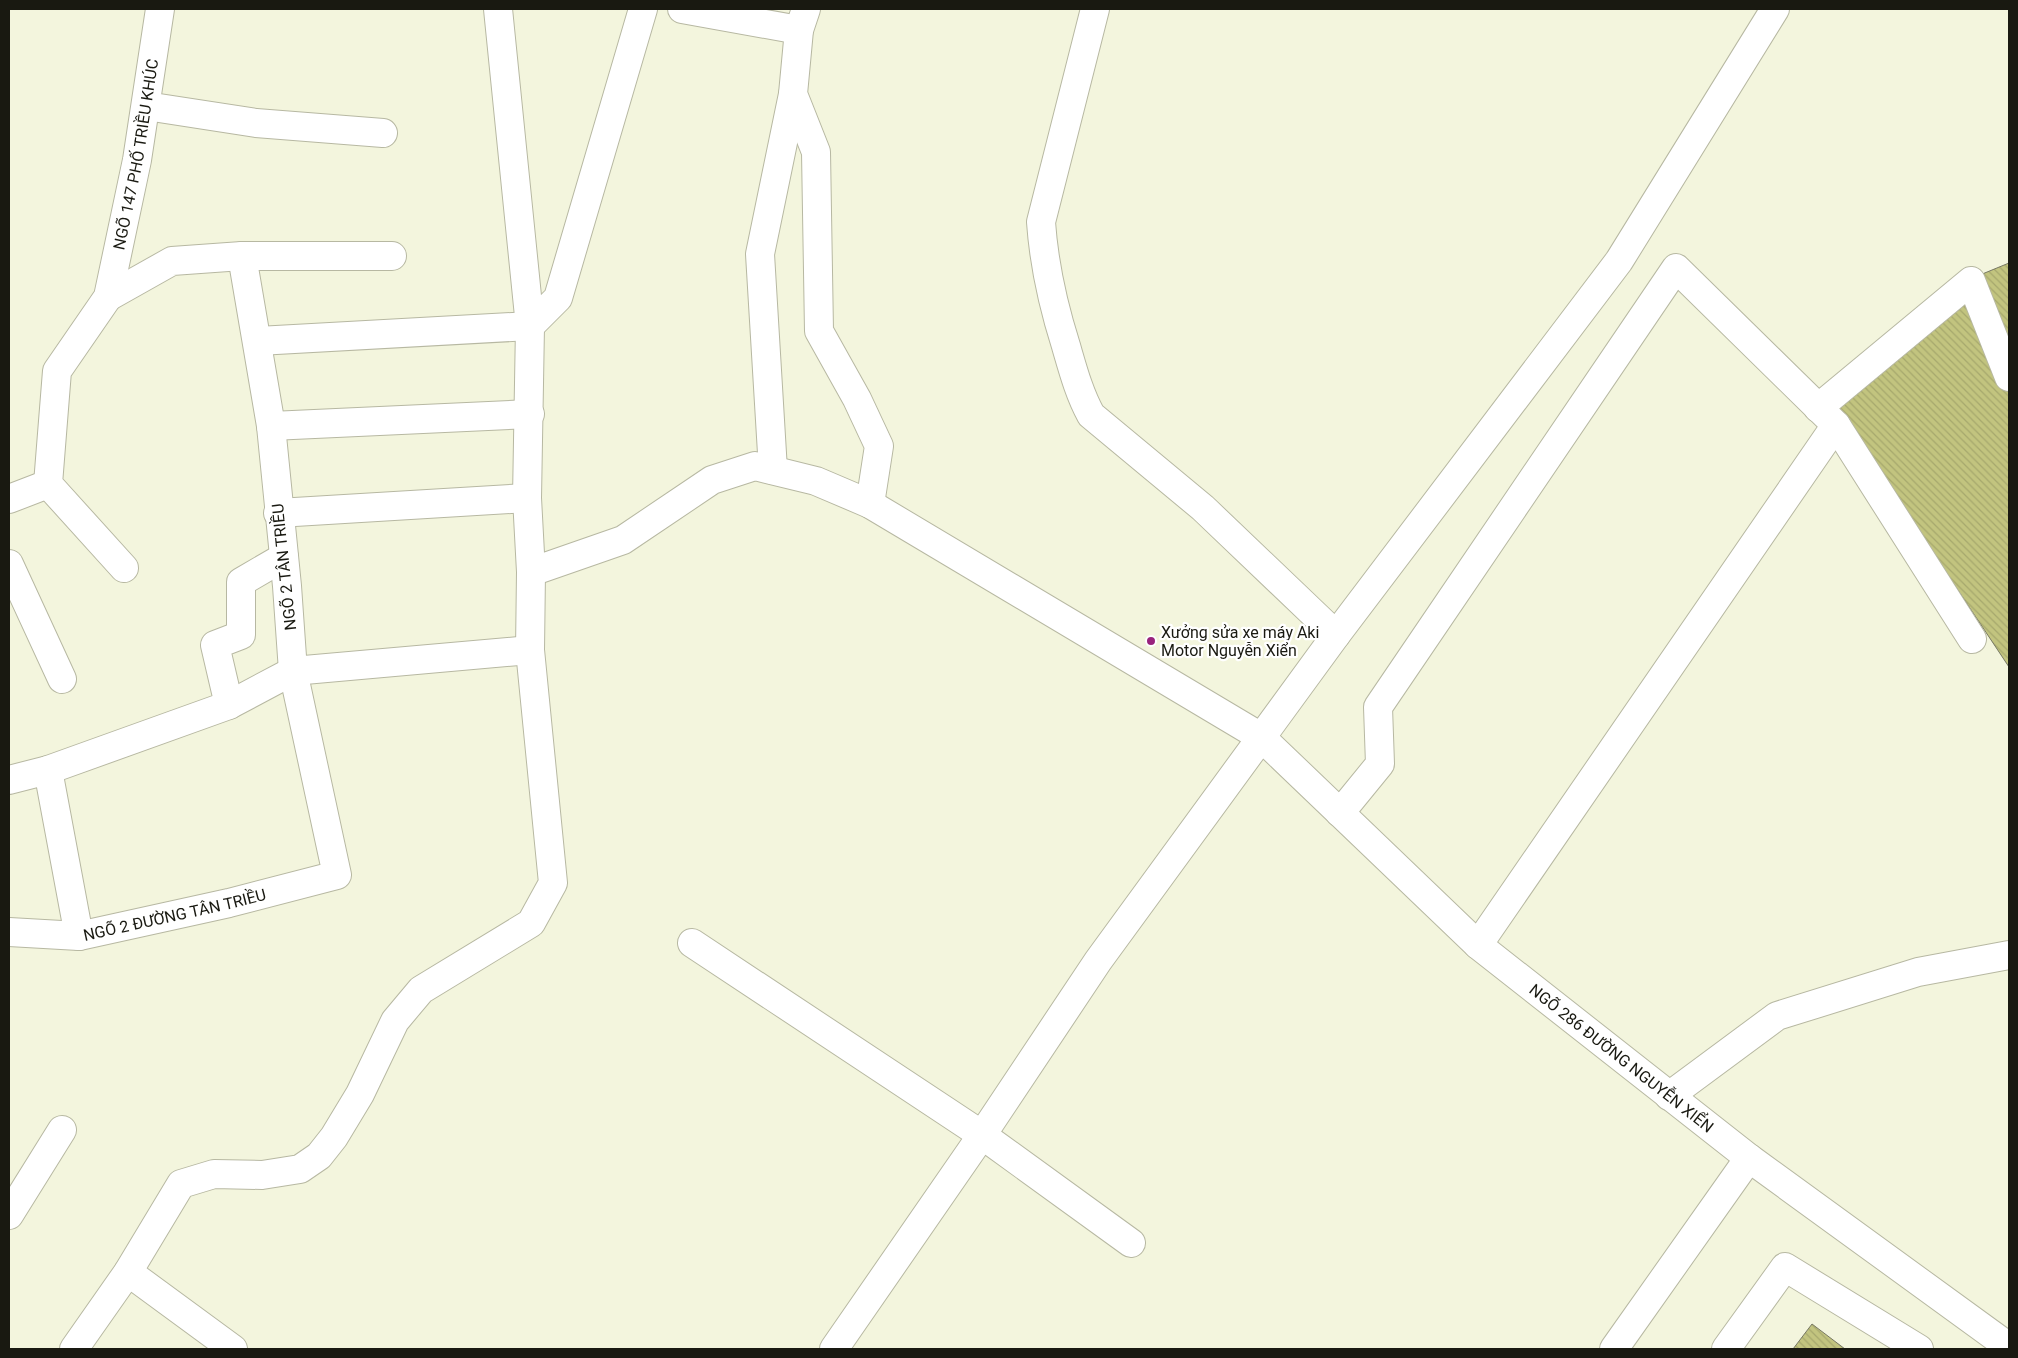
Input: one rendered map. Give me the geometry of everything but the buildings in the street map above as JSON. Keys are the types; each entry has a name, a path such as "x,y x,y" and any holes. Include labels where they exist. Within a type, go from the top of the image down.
{"street":[{"name":"NGÕ 147 PHỐ TRIỀU KHÚC","path":"108,297 146,106 160,9"},
{"path":"74,1349 128,1272 181,1184 214,1174 262,1175 300,1169 319,1156 360,1094 395,1020 421,990 531,923 553,883 530,650 531,572 527,498 530,414 530,326 498,9"},
{"path":"258,340 530,326 558,298 643,9"},
{"path":"682,9 802,20 793,94 760,254 773,470"},
{"path":"1095,9 1041,222 1043,253 1051,298 1080,394 1091,415 1203,508 1336,635"},
{"path":"834,1349 982,1135 1098,962 1336,635 1620,261 1775,9"},
{"path":"793,94 816,152 819,331 857,399 879,446 870,504"},
{"path":"146,106 256,122 383,134"},
{"path":"124,568 48,484 57,371 108,297 172,261 242,256 392,256"},
{"name":"NGÕ 2 TÂN TRIỀU","path":"242,256 258,340 271,426 293,671 337,875"},
{"path":"1340,813 1380,764 1378,707 1676,268 1827,416 1972,639"},
{"path":"1478,945 1827,416 1971,281 2009,377"},
{"path":"271,426 530,414"},
{"name":"NGÕ 286 ĐƯỜNG NGUYỄN XIỂN","path":"531,572 622,540 712,480 755,466 816,481 870,504 1261,737 1478,945 1749,1158 2009,1347"},
{"path":"9,499 48,484"},
{"path":"278,513 527,498"},
{"path":"229,705 215,645 241,635 241,582 284,557"},
{"path":"9,564 62,678"},
{"path":"9,780 48,770 229,705 293,671 530,650"},
{"path":"48,770 79,936"},
{"name":"NGÕ 2 ĐƯỜNG TÂN TRIỀU","path":"9,932 79,936 337,875"},
{"path":"692,943 982,1135 1131,1243"},
{"path":"1669,1096 1777,1016 1918,972 2009,955"},
{"path":"9,1215 62,1130"},
{"path":"1614,1349 1749,1158"},
{"path":"1726,1349 1786,1267 1919,1349"},
{"path":"128,1272 233,1349"}],"place":[{"name":"Xưởng sửa xe máy Aki Motor Nguyễn Xiển","path":"1151,641"}]}
